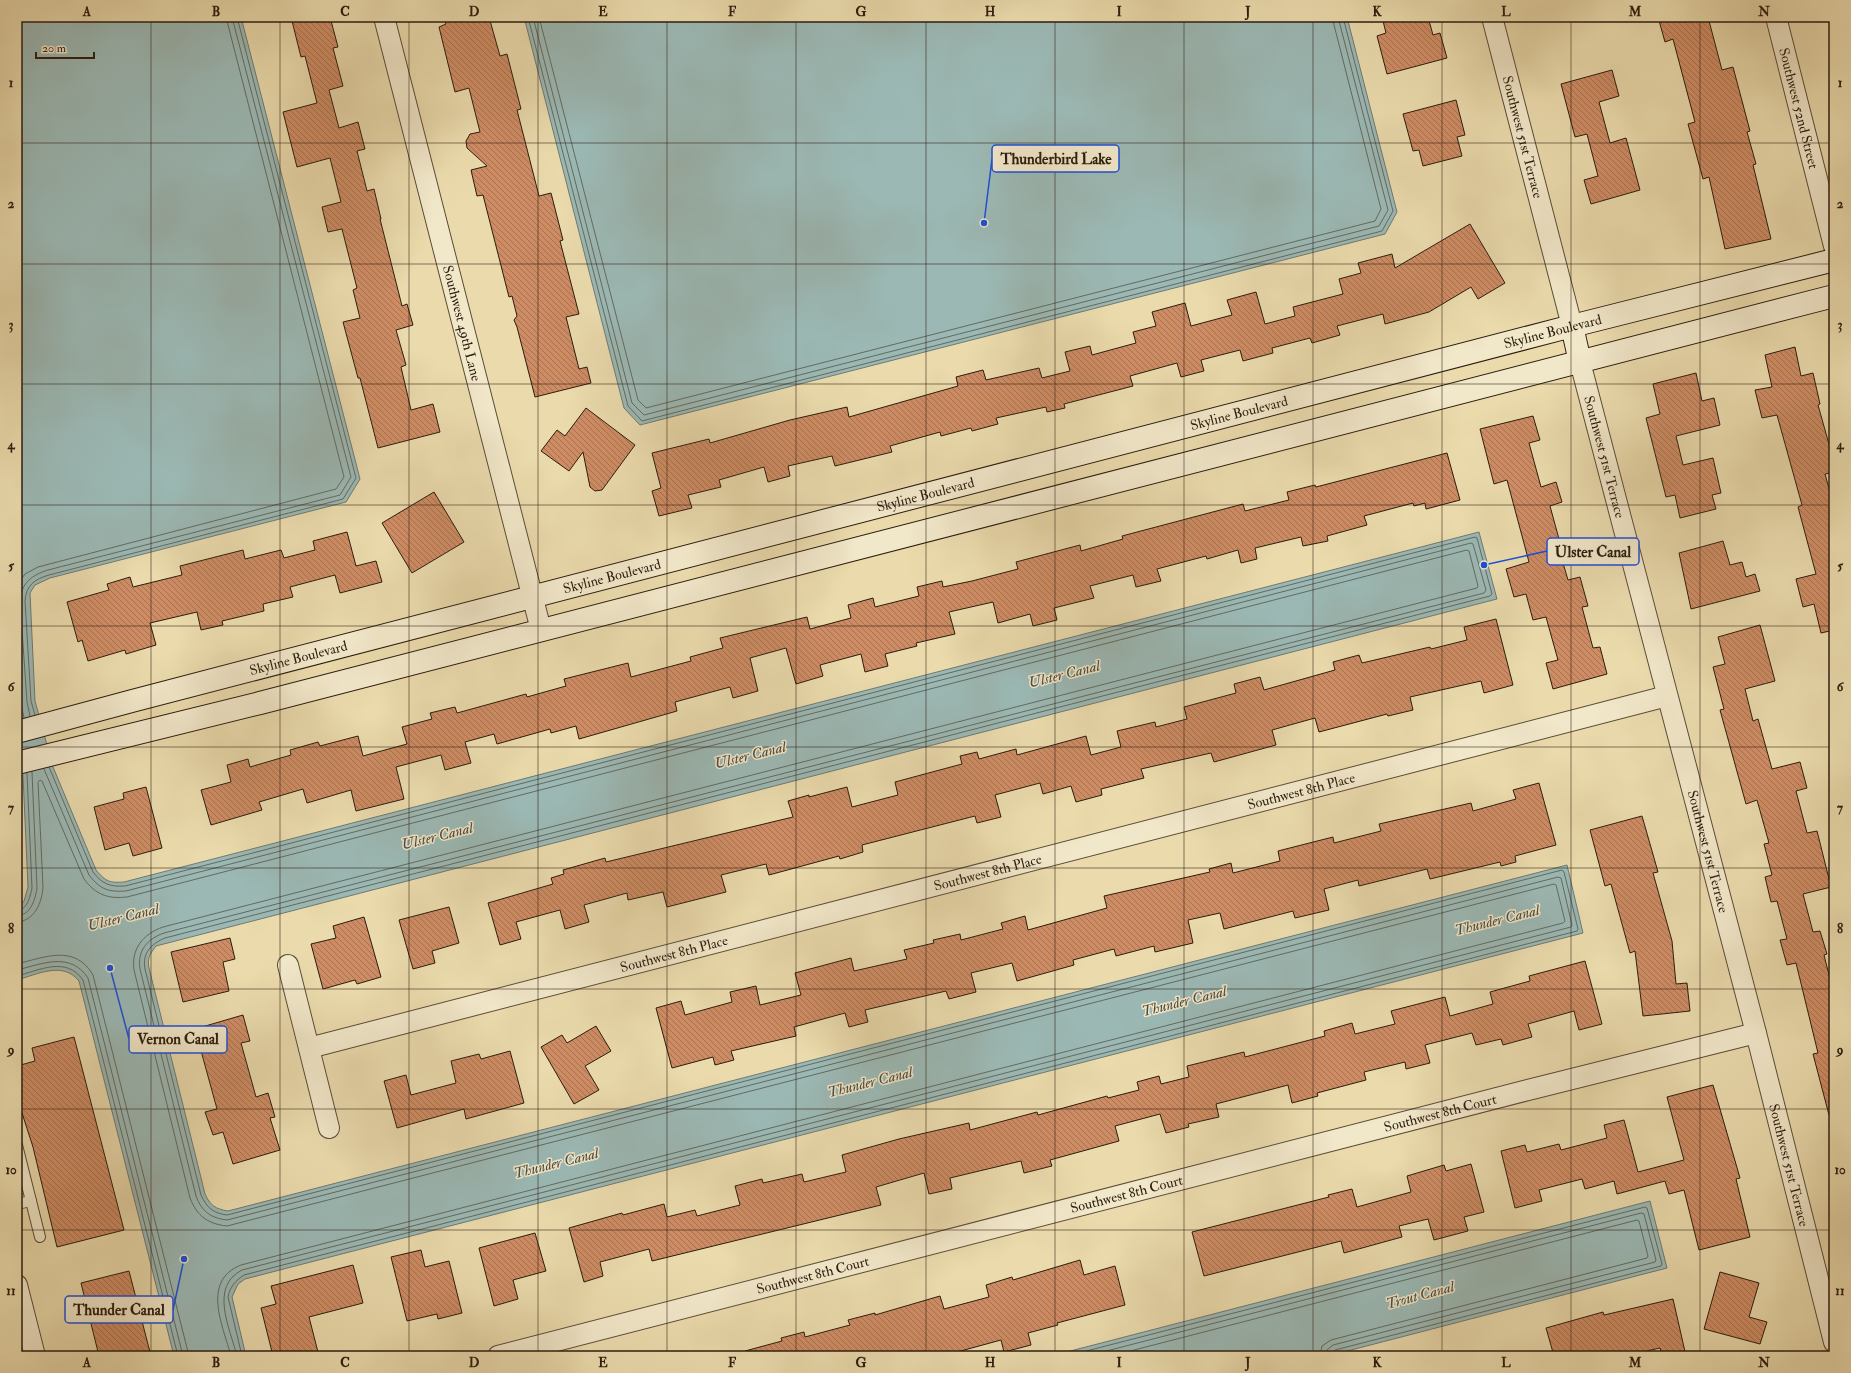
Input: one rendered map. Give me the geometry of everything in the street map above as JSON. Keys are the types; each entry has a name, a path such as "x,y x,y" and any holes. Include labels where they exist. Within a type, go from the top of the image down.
{"street":[{"name":"Southwest 49th Lane","path":"384,17 541,630"},
{"name":"Southwest 51st Terrace","path":"1492,17 1572,326"},
{"name":"Southwest 52nd Street","path":"1776,17 1834,246"},
{"name":"Skyline Boulevard","path":"17,732 132,700 1572,326 1834,260"},
{"path":"17,763 268,701 1834,296"},
{"path":"1572,326 1580,362"},
{"name":"Southwest 51st Terrace","path":"1580,362 1756,1033 1834,1342"},
{"name":"Southwest 8th Place","path":"308,1048 1668,696"},
{"path":"288,965 329,1128"},
{"name":"Southwest 8th Court","path":"498,1356 1498,1098 1756,1033"},
{"path":"17,1285 35,1356"}],"lane":[{"path":"17,1145 40,1237"},
{"path":"17,1204 31,1201"}],"water":[{"path":"17,17 241,17 360,479 346,502 50,578 35,585 30,593 35,701 53,767 96,870 108,881 124,882 1479,532 1497,599 156,946 148,961 149,968 205,1194 211,1204 216,1208 228,1211 1567,865 1583,933 245,1279 238,1284 232,1297 246,1356 174,1356 79,981 73,975 58,970 42,972 17,980 17,908 24,901 28,887 23,776 17,749"},
{"path":"524,17 1347,17 1397,212 1385,234 640,425 624,408"},
{"name":"Trout Canal","path":"1650,1201 1667,1268 1328,1356 1051,1356"}],"building":[{"path":"291,17 330,17 338,47 333,48 343,86 329,90 339,128 358,122 365,149 357,151 367,191 374,189 402,306 407,304 413,325 396,330 406,365 401,367 411,410 433,404 440,432 378,448 360,378 358,378 343,322 360,318 353,290 357,288 342,229 328,232 322,207 341,202 330,158 297,167 283,112 317,103 305,56 301,57"},
{"path":"444,17 489,17 500,56 507,54 521,109 517,110 539,196 551,193 563,240 560,241 579,314 566,317 579,369 587,367 591,383 535,397 514,320 517,316 512,296 509,297 483,195 477,196 471,170 487,166 467,148 466,141 470,134 480,132 469,88 455,92 439,27 446,24"},
{"path":"1382,17 1428,17 1433,35 1440,33 1447,58 1387,74 1377,36 1386,33"},
{"path":"1658,17 1708,17 1722,70 1733,67 1750,131 1747,132 1756,164 1753,165 1771,239 1725,249 1709,177 1703,179 1688,124 1695,122 1673,39 1665,42"},
{"path":"1612,70 1619,96 1599,102 1610,143 1626,138 1640,190 1591,204 1584,180 1598,176 1587,134 1575,137 1561,84"},
{"path":"1456,100 1465,135 1457,137 1462,156 1423,166 1419,150 1413,151 1403,114"},
{"path":"1470,224 1505,283 1478,299 1471,287 1429,312 1385,324 1383,314 1337,326 1340,335 1312,343 1310,338 1272,348 1273,353 1243,361 1240,350 1201,360 1204,371 1181,377 1177,363 1130,376 1133,386 1064,404 1065,408 1047,412 1046,407 996,418 998,424 972,431 971,428 941,436 940,432 890,446 892,452 835,466 832,456 788,466 790,476 768,482 764,467 719,480 721,487 688,495 692,508 659,516 652,491 661,488 652,453 709,439 710,443 790,420 847,407 849,417 958,386 956,377 983,370 986,380 1039,368 1042,378 1070,371 1065,352 1090,346 1092,355 1136,343 1133,332 1156,326 1152,312 1185,303 1191,326 1232,315 1227,300 1256,292 1265,324 1295,316 1293,307 1343,294 1339,279 1361,273 1358,263 1392,254 1395,268"},
{"path":"1795,347 1801,376 1813,373 1820,404 1818,405 1834,462 1834,472 1825,474 1834,507 1834,630 1821,633 1814,604 1803,607 1796,579 1816,574 1798,507 1802,505 1777,415 1762,418 1755,390 1772,387 1765,355"},
{"path":"1696,373 1702,401 1714,398 1720,425 1676,436 1683,465 1713,458 1721,493 1712,495 1716,509 1680,518 1675,495 1666,497 1646,418 1660,414 1653,384"},
{"path":"586,408 635,445 602,490 595,491 590,487 583,452 569,471 541,451 557,430 565,436"},
{"path":"1533,416 1540,440 1529,443 1541,487 1556,482 1562,502 1550,506 1559,539 1556,539 1568,580 1580,577 1588,606 1582,607 1593,648 1600,647 1607,674 1553,689 1546,663 1558,660 1546,617 1533,620 1526,594 1514,597 1506,569 1529,562 1507,480 1494,484 1480,429"},
{"path":"1447,453 1460,500 1426,509 1425,503 1414,506 1413,503 1364,516 1367,525 1327,536 1328,541 1303,546 1301,537 1255,548 1257,559 1241,563 1238,550 1207,559 1206,556 1157,569 1161,581 1136,587 1133,575 1090,586 1094,598 1054,608 1057,620 1033,626 1030,614 998,623 993,602 949,612 955,634 916,643 917,646 885,654 888,666 865,672 861,654 820,665 823,676 796,684 786,648 750,658 758,691 733,698 730,687 675,702 677,711 579,739 576,726 551,733 550,729 497,744 494,734 465,742 471,763 445,770 441,755 396,767 404,799 356,811 351,790 307,803 303,789 259,802 262,810 211,825 201,790 231,782 227,765 248,759 250,767 291,755 290,750 318,742 320,746 358,736 363,756 407,744 402,727 432,719 430,713 455,707 457,713 526,694 527,697 566,686 564,679 628,663 631,677 691,661 690,657 723,648 720,638 807,617 810,629 851,618 848,605 873,598 875,607 919,596 917,587 942,581 943,587 972,581 1018,569 1016,562 1080,545 1081,551 1123,539 1122,536 1243,504 1245,511 1289,500 1287,492 1315,485 1316,487"},
{"path":"434,492 464,542 412,573 382,523"},
{"path":"347,532 356,566 376,561 382,582 340,593 335,575 290,587 293,597 263,604 264,611 222,621 223,625 201,630 197,612 150,623 156,645 126,654 125,650 88,661 82,640 78,642 67,602 109,590 107,584 130,577 133,587 182,575 180,566 243,550 245,559 281,550 284,558 315,550 313,541"},
{"path":"1723,541 1730,565 1742,562 1746,577 1755,574 1760,591 1691,609 1679,553"},
{"path":"1496,619 1513,685 1484,693 1481,681 1410,697 1413,710 1388,716 1387,714 1319,732 1315,718 1272,730 1276,745 1214,762 1211,753 1141,769 1144,778 1101,789 1102,795 1076,802 1071,786 1043,794 1040,783 995,795 1001,817 977,823 975,816 862,845 863,852 840,859 839,856 769,875 766,864 721,875 726,892 667,907 663,892 628,900 627,893 584,905 589,922 565,929 560,910 516,922 521,939 500,945 488,903 553,884 551,878 564,874 563,870 605,858 606,862 793,817 788,801 809,795 809,797 847,787 852,807 898,795 895,782 962,764 960,756 977,752 979,759 1016,749 1017,755 1086,736 1091,755 1121,747 1117,731 1155,722 1156,727 1187,719 1184,707 1236,693 1234,684 1260,677 1264,690 1335,670 1333,662 1359,655 1362,663 1430,647 1431,649 1467,640 1464,627"},
{"path":"1760,625 1775,681 1745,689 1753,721 1758,719 1772,769 1800,762 1807,788 1796,791 1807,833 1817,831 1831,887 1803,894 1813,932 1820,931 1827,954 1824,955 1834,995 1834,1114 1829,1115 1813,1054 1818,1053 1796,963 1787,965 1780,940 1787,939 1777,901 1771,902 1765,877 1772,875 1764,844 1769,843 1757,800 1746,804 1720,710 1724,709 1713,667 1725,664 1718,637"},
{"path":"1539,783 1556,845 1515,856 1516,862 1501,866 1500,862 1430,879 1427,869 1359,886 1358,880 1324,889 1329,910 1295,918 1293,911 1224,929 1220,913 1188,920 1193,943 1155,952 1154,946 1116,956 1114,949 1073,960 1074,965 1017,981 1012,963 971,973 976,992 949,999 946,991 865,1010 868,1022 849,1027 845,1013 794,1027 796,1036 731,1051 734,1060 715,1065 713,1057 672,1068 656,1008 681,1001 685,1015 732,1002 730,992 756,986 760,1005 801,995 795,973 851,958 854,971 907,959 904,950 934,943 933,940 960,934 961,940 1003,929 1001,923 1025,916 1028,930 1107,908 1104,896 1210,872 1209,869 1231,863 1233,873 1280,861 1278,851 1333,837 1334,843 1381,831 1379,824 1471,803 1473,811 1516,799 1513,790"},
{"path":"146,787 162,848 133,856 129,843 105,850 94,807 124,799 123,793"},
{"path":"1642,816 1658,872 1653,873 1672,941 1676,984 1687,983 1690,1011 1643,1016 1635,951 1630,953 1611,884 1605,886 1590,830"},
{"path":"449,907 459,943 432,951 435,963 413,969 399,920"},
{"path":"364,917 381,977 357,984 355,980 323,989 311,944 336,938 333,926"},
{"path":"230,938 235,959 223,962 229,991 183,1002 171,952"},
{"path":"1585,961 1602,1024 1579,1030 1574,1011 1528,1024 1532,1037 1503,1045 1501,1039 1476,1045 1472,1033 1425,1045 1430,1063 1406,1069 1405,1062 1364,1072 1366,1080 1317,1093 1318,1096 1292,1103 1288,1085 1216,1104 1219,1117 1188,1124 1189,1127 1166,1133 1160,1114 1115,1126 1119,1141 1050,1160 1052,1166 1024,1173 1021,1161 950,1178 952,1189 929,1194 924,1173 876,1187 881,1205 652,1261 649,1249 600,1262 603,1276 584,1282 569,1228 622,1213 623,1215 664,1204 667,1217 695,1210 697,1216 740,1205 735,1186 762,1179 763,1183 802,1174 804,1182 846,1172 842,1155 899,1139 969,1123 970,1130 1037,1112 1038,1115 1107,1096 1108,1098 1139,1090 1137,1082 1159,1076 1161,1084 1189,1077 1187,1066 1244,1052 1245,1057 1325,1036 1324,1031 1352,1023 1355,1034 1395,1024 1391,1011 1445,997 1450,1016 1493,1004 1490,992 1530,981 1529,976"},
{"path":"243,1015 250,1041 241,1043 256,1097 268,1093 275,1117 270,1118 280,1150 233,1164 223,1132 213,1135 205,1112 217,1109 195,1029"},
{"path":"596,1026 611,1051 585,1066 599,1090 574,1104 541,1047 562,1035 567,1043"},
{"path":"74,1037 124,1230 57,1247 33,1147 22,1113 17,1091 17,1066 35,1061 32,1048"},
{"path":"510,1051 524,1103 466,1119 464,1109 397,1128 384,1081 406,1075 411,1095 456,1083 451,1061 479,1054 481,1059"},
{"path":"1713,1085 1740,1178 1736,1179 1750,1237 1699,1250 1684,1190 1669,1194 1665,1181 1617,1194 1614,1181 1585,1189 1582,1179 1539,1190 1542,1201 1515,1208 1501,1151 1525,1145 1527,1152 1559,1144 1561,1150 1607,1138 1604,1125 1624,1120 1638,1172 1684,1160 1667,1097"},
{"path":"1471,1164 1484,1212 1464,1217 1468,1231 1434,1240 1428,1219 1399,1226 1402,1237 1344,1253 1341,1241 1204,1276 1192,1232 1329,1197 1328,1195 1352,1189 1357,1207 1411,1192 1407,1176 1444,1165 1446,1171"},
{"path":"535,1233 546,1271 513,1280 518,1299 494,1306 479,1248"},
{"path":"421,1250 425,1267 449,1261 462,1313 438,1319 437,1314 407,1321 391,1257"},
{"path":"1080,1260 1084,1275 1115,1266 1125,1305 1057,1323 1058,1325 1028,1333 1031,1345 1004,1352 1001,1340 957,1352 958,1356 746,1356 745,1351 782,1341 781,1338 804,1332 805,1337 850,1325 848,1320 875,1313 875,1315 940,1296 944,1309 989,1297 986,1285 1012,1277 1013,1280"},
{"path":"353,1265 363,1303 309,1317 319,1356 273,1356 261,1308 276,1304 271,1286"},
{"path":"129,1271 151,1356 99,1356 81,1283"},
{"path":"1720,1272 1759,1283 1749,1317 1767,1322 1760,1344 1704,1329"},
{"path":"1673,1299 1686,1356 1662,1356 1660,1348 1625,1356 1554,1356 1546,1328 1603,1312 1604,1315"}],"place":[{"name":"Thunderbird Lake","path":"984,223"},
{"name":"Ulster Canal","path":"1484,565"},
{"name":"Vernon Canal","path":"110,968"},
{"name":"Thunder Canal","path":"184,1259"}]}
